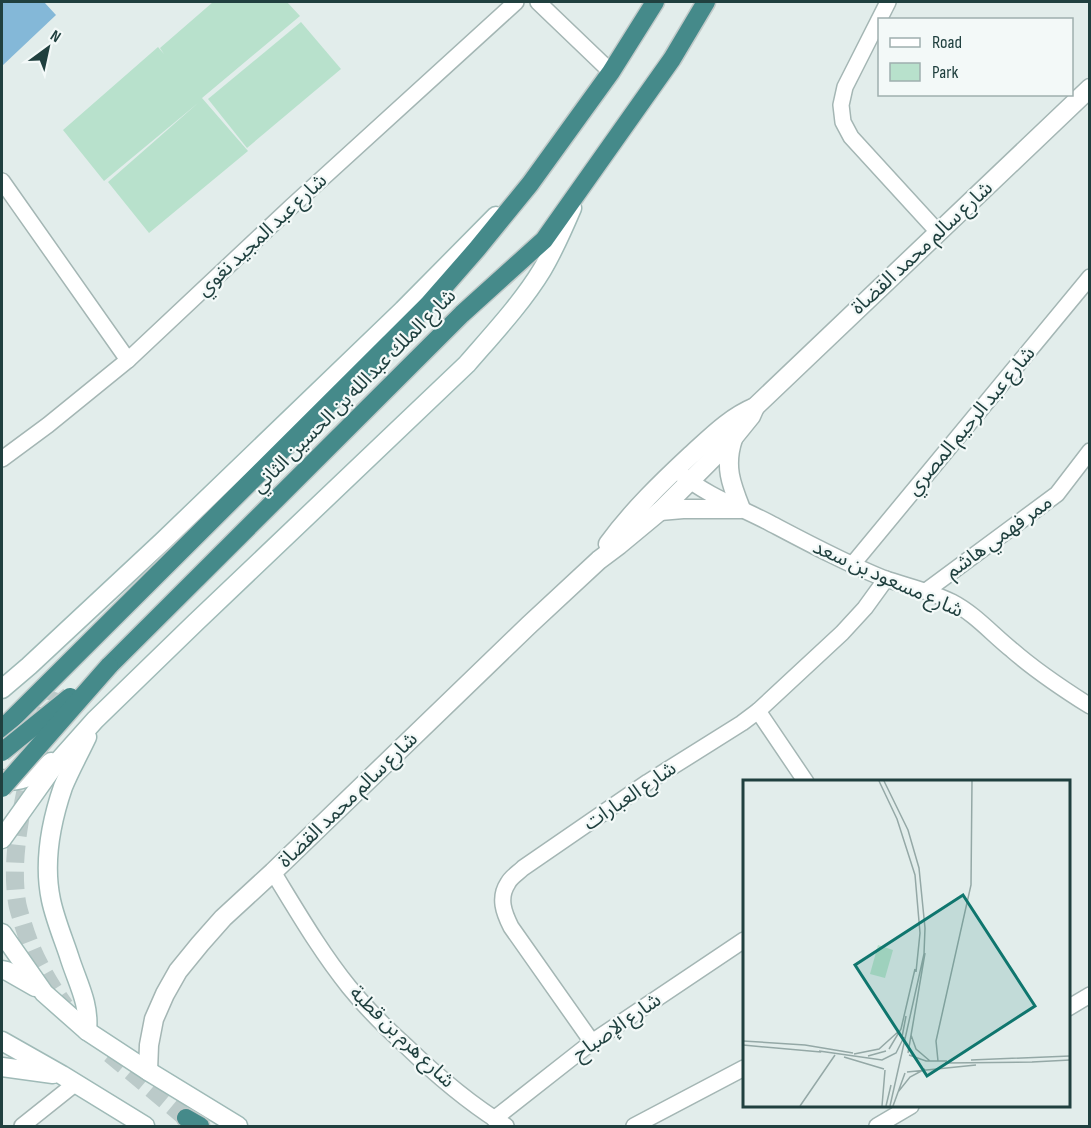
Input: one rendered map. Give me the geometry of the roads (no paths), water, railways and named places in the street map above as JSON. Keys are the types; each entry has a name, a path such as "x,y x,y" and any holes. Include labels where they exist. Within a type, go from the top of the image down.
{"highway":[{"name":"شارع الملك عبدالله بن الحسين الثاني","path":"2,729 54,683 428,305 530,184 611,72 655,2"},
{"name":"شارع الملك عبدالله بن الحسين الثاني","path":"2,788 109,666 462,314 544,240 672,59 706,2"},
{"path":"2,752 109,666"}],"main road":[{"name":"شارع سالم محمد القضاة","path":"599,560 609,542 625,523 675,470 719,429 754,407 1089,88"},
{"path":"2,689 163,541 530,184"},
{"path":"2,839 54,766 95,720 467,364 542,271 579,192"},
{"name":"شارع سالم محمد القضاة","path":"148,1071 149,1045 154,1019 165,994 178,971 223,918 520,633 599,560 660,511 734,437 751,416 754,407"},
{"path":"660,511 741,509 729,474 728,459 734,437"},
{"path":"2,674 29,666"},
{"path":"87,1031 88,1011 85,997 51,900 48,849 64,786 95,720"},
{"path":"2,779 21,780 42,770 72,744"},
{"path":"2,933 44,993"},
{"path":"2,970 44,993 87,1031 238,1126"},
{"path":"2,1041 69,1079 144,1126"},
{"path":"2,1067 69,1079"}],"street":[{"name":"شارع عبد المجيد نغوي","path":"2,459 128,360 292,206 516,2"},
{"path":"538,2 611,72"},
{"path":"880,18 888,2"},
{"path":"878,22 845,87 841,105 843,122 851,137 938,232"},
{"path":"2,181 128,360"},
{"name":"شارع عبد الرحيم المصري","path":"852,565 1089,277"},
{"name":"ممر فهمي هاشم","path":"926,591 1057,494 1089,451"},
{"name":"شارع مسعود بن سعد","path":"675,470 690,482 852,565 952,602 1051,681 1089,706"},
{"name":"شارع العبارات","path":"592,1042 511,927 504,911 502,898 508,883 522,868 758,711 842,633 865,608 886,579"},
{"path":"758,711 805,780"},
{"name":"شارع هرم بن قطبة","path":"273,872 327,957 349,987 382,1024 435,1074 500,1123"},
{"name":"شارع الإصباح","path":"500,1123 592,1042 743,941"},
{"path":"1070,1007 1089,995"},
{"path":"634,1126 743,1069"},
{"path":"22,1126 69,1079"},
{"path":"877,1126 909,1107"}],"water":[{"path":"2,2 44,2 56,15 2,66"}],"tunnel":[{"path":"41,726 52,691"},
{"path":"31,765 16,851 17,902 35,957 65,1006"},
{"path":"110,1054 186,1118"}]}
